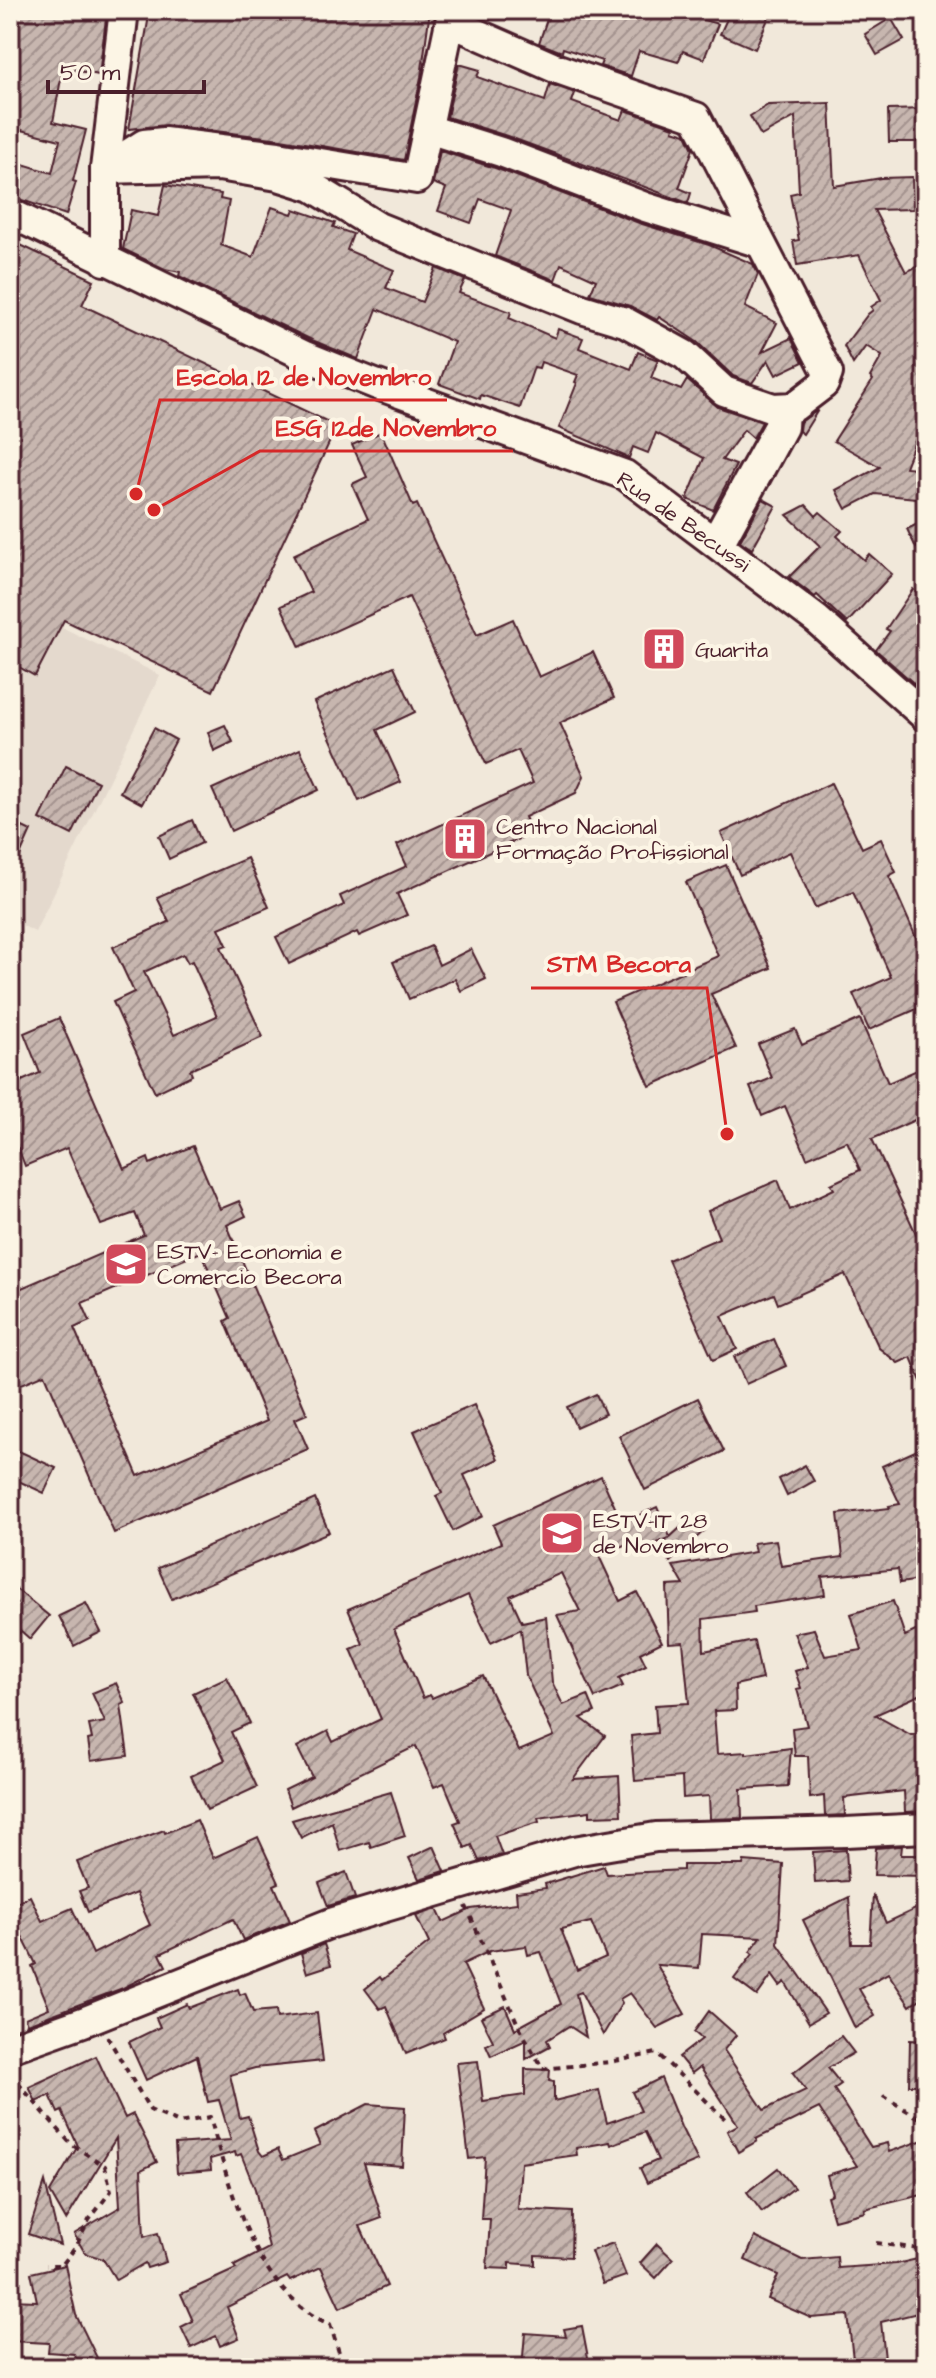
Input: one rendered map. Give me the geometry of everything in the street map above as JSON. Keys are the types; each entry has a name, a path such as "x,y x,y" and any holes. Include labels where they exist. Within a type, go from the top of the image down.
{"street":[{"path":"105,261 105,169 124,10"},
{"path":"450,22 555,68 696,117 828,373 824,384 794,407 782,408 724,391 685,355 625,322 582,309 378,227 313,187 278,176 219,166 105,169 144,144 164,142 278,156 417,179 450,22"},
{"path":"428,129 501,152 645,207 760,243"},
{"name":"Rua de Becussi","path":"10,213 105,261 333,367 625,475 817,620 926,717"},
{"path":"10,2048 331,1923 574,1851 656,1837 926,1828"}],"path":[{"path":"458,1886 519,2027 543,2069 657,2053 725,2119"},
{"path":"95,2017 150,2110 179,2123 210,2117 238,2214 272,2276 313,2317 330,2324 344,2368"},
{"path":"10,2074 71,2144 105,2166 111,2191 62,2265 46,2265"},
{"path":"883,2096 926,2122"},
{"path":"876,2243 926,2250"}],"shaded area":[{"path":"10,602 160,675 35,932 10,919"}],"building":[{"path":"10,10 107,10 99,75 63,68 53,122 86,130 66,215 10,196 10,160 52,173 60,140 10,127"},
{"path":"150,10 430,10 421,77 404,160 281,139 166,125 129,129"},
{"path":"550,10 668,10 718,24 704,59 683,51 678,62 639,51 631,76 600,66 602,61 539,43"},
{"path":"731,10 772,10 755,49 720,34"},
{"path":"891,18 904,40 877,55 865,34"},
{"path":"459,64 480,70 477,77 545,101 550,84 575,93 572,102 621,120 625,110 686,134 693,149 679,188 691,193 688,203 447,117"},
{"path":"830,103 834,186 881,178 912,177 913,209 874,210 906,272 926,262 926,413 905,467 926,469 926,499 875,494 846,509 836,490 880,467 834,441 873,380 870,377 882,356 866,346 853,364 844,346 873,310 871,307 881,300 859,255 797,265 793,241 799,240 790,194 799,192 795,117 761,136 750,116 768,105"},
{"path":"926,109 926,142 889,142 888,110"},
{"path":"440,151 709,245 753,264 758,274 745,307 777,323 762,352 791,338 803,362 776,375 768,360 752,383 733,376 697,342 659,317 657,320 630,306 590,294 596,280 561,264 555,280 495,256 511,210 480,199 471,223 438,211 446,188 433,183"},
{"path":"165,185 221,194 220,199 229,201 221,245 253,257 272,207 292,214 294,209 335,223 333,227 353,234 347,250 394,270 386,288 422,302 436,268 465,280 459,293 511,312 509,318 555,338 558,329 583,338 579,348 631,369 638,352 658,360 651,378 681,390 687,380 718,407 762,422 753,438 744,430 722,460 736,465 713,510 687,499 704,458 656,433 648,453 633,447 629,458 559,428 578,375 541,362 539,368 534,367 520,408 481,395 480,399 439,384 454,342 377,309 358,359 179,276 180,272 165,269 123,249 131,210 158,216"},
{"path":"10,240 94,280 82,305 337,426 213,691 64,620 35,676 10,662"},
{"path":"818,410 803,434 799,431 800,422"},
{"path":"381,432 413,506 417,504 477,635 513,619 539,677 593,652 614,698 560,723 584,776 576,793 525,817 532,833 397,894 407,915 359,936 357,932 289,964 276,937 344,905 340,896 407,866 397,845 533,783 518,750 486,764 409,597 300,647 281,606 311,592 293,555 368,519 352,484 367,477 352,445"},
{"path":"763,499 776,506 752,549 740,541"},
{"path":"806,505 816,516 820,512 842,531 837,536 864,560 869,554 892,574 847,623 817,595 815,597 789,577 820,546 787,515"},
{"path":"926,520 926,537 916,548 907,529"},
{"path":"913,589 926,601 926,694 876,650"},
{"path":"394,666 415,712 377,730 401,782 359,801 314,702"},
{"path":"225,725 233,742 214,751 208,732"},
{"path":"154,728 176,740 142,804 120,792"},
{"path":"300,749 319,790 231,831 212,789"},
{"path":"66,766 98,782 72,835 40,819"},
{"path":"831,783 862,848 881,839 896,872 889,876 926,960 926,1005 869,1030 853,994 891,977 853,892 815,908 790,852 740,875 721,833"},
{"path":"192,820 202,843 169,859 159,836"},
{"path":"10,821 31,831 10,878"},
{"path":"247,858 269,907 219,928 227,945 221,947 263,1037 190,1070 192,1075 155,1093 113,1002 134,992 113,947 169,922 157,897","holes":["183,954 188,963 192,961 217,1016 174,1035 144,972"]},
{"path":"726,865 771,968 711,994 736,1048 650,1086 613,1002 718,956 686,882"},
{"path":"431,946 439,965 471,949 486,979 461,991 455,979 409,999 393,962"},
{"path":"59,1018 124,1169 148,1158 150,1164 193,1146 220,1209 239,1201 246,1216 227,1225 307,1414 295,1419 308,1449 114,1533 45,1374 10,1389 10,1293 144,1235 135,1213 101,1225 67,1148 25,1166 18,1148 10,1151 10,1086 40,1073 24,1033","holes":["201,1252 230,1318 225,1321 267,1421 138,1476 74,1328 90,1321 82,1303"]},
{"path":"860,1019 888,1083 926,1066 926,1115 872,1139 926,1255 925,1391 911,1357 898,1363 879,1348 845,1274 778,1304 774,1294 722,1316 737,1349 713,1360 668,1260 719,1238 708,1211 778,1180 790,1210 834,1189 831,1184 860,1170 847,1141 807,1158 785,1106 762,1116 750,1087 772,1078 758,1044 795,1029 802,1045"},
{"path":"774,1339 786,1366 746,1384 734,1357"},
{"path":"596,1394 605,1414 576,1427 567,1407"},
{"path":"698,1398 724,1451 645,1490 619,1436"},
{"path":"474,1405 498,1459 464,1475 483,1516 453,1531 436,1496 442,1493 414,1431"},
{"path":"926,1446 926,1579 900,1583 898,1569 822,1577 825,1595 754,1606 755,1612 703,1619 704,1651 754,1641 762,1679 735,1685 736,1710 714,1711 717,1754 791,1748 788,1786 741,1789 742,1818 710,1819 709,1796 683,1798 682,1777 635,1781 631,1736 657,1733 655,1705 689,1703 683,1642 669,1643 667,1586 684,1585 673,1566 755,1552 753,1543 776,1540 781,1566 843,1557 838,1514 900,1504 882,1466"},
{"path":"10,1447 56,1468 44,1493 10,1477"},
{"path":"805,1465 814,1481 787,1496 779,1479"},
{"path":"601,1476 622,1523 657,1507 670,1537 692,1517 704,1531 670,1562 661,1545 669,1538 643,1549 638,1539 599,1556 620,1601 637,1592 662,1642 640,1653 646,1665 619,1678 623,1686 595,1698 557,1615 580,1611 561,1573 510,1596 522,1622 546,1617 552,1682 563,1705 588,1695 595,1712 581,1718 605,1736 573,1779 619,1776 621,1815 590,1816 590,1811 538,1818 539,1822 495,1836 502,1855 479,1861 472,1845 465,1848 454,1823 460,1821 444,1783 434,1787 416,1746 291,1807 285,1790 312,1777 297,1747 328,1731 333,1742 381,1719 351,1649 363,1644 348,1609 501,1543 493,1525","holes":["468,1595 491,1643 521,1629 526,1676 554,1736 519,1751 483,1676 432,1698 430,1695 423,1698 394,1629"]},
{"path":"315,1499 329,1532 172,1599 158,1568"},
{"path":"10,1584 49,1616 30,1639 21,1631 10,1645"},
{"path":"893,1601 905,1636 926,1626 926,1692 875,1715 911,1735 926,1734 926,1811 905,1812 904,1791 844,1798 845,1815 825,1816 824,1796 810,1798 808,1756 795,1756 792,1728 807,1726 795,1671 808,1667 794,1633 814,1629 825,1656 862,1650 851,1614"},
{"path":"86,1603 101,1632 74,1646 59,1616"},
{"path":"227,1677 250,1723 231,1732 257,1787 207,1810 191,1776 225,1760 193,1693"},
{"path":"116,1683 125,1703 121,1705 128,1756 91,1761 89,1725 105,1722 92,1693"},
{"path":"391,1792 405,1836 371,1847 369,1842 340,1851 332,1822 301,1838 292,1820"},
{"path":"197,1820 213,1858 258,1837 279,1883 274,1885 290,1921 243,1940 233,1919 160,1954 166,1966 123,1988 27,2024 25,2018 49,2008 32,1966 36,1964 10,1912 10,1905 30,1896 42,1921 72,1908 93,1954 150,1925 136,1893 88,1912 79,1891 88,1888 77,1862"},
{"path":"434,1846 445,1871 419,1879 409,1858"},
{"path":"902,1846 901,1855 926,1855 926,1876 874,1875 876,1848"},
{"path":"846,1850 848,1881 815,1883 813,1852"},
{"path":"744,1861 783,1864 778,1944 826,2013 809,2023 785,1982 780,1986 772,1975 757,1996 734,1979 753,1954 750,1952 761,1937 702,1934 699,1968 657,1965 685,2014 657,2028 630,1993 620,1999 622,2003 603,2035 581,1992 576,1994 586,2037 569,2026 547,2040 550,2046 526,2059 526,2040 491,2056 486,2045 493,2041 481,2017 505,2006 515,2029 561,2004 541,1952 528,1955 526,1946 490,1951 463,1964 484,2008 443,2033 445,2038 406,2054 386,2006 380,2009 365,1989 380,1977 382,1980 429,1943 416,1916 437,1909 443,1922 471,1909 517,1903 516,1892 546,1888 545,1884 604,1866 607,1874 683,1870 683,1865 743,1865","holes":["591,1922 606,1957 577,1970 561,1929"]},
{"path":"346,1872 355,1898 328,1906 319,1883"},
{"path":"873,1895 886,1923 926,1904 926,1995 910,2006 888,1973 859,1989 875,2016 855,2028 803,1920 849,1897 852,1944 870,1944"},
{"path":"324,1944 331,1965 307,1973 301,1953"},
{"path":"238,1989 240,1995 245,1993 253,2012 276,2010 277,2018 317,2013 323,2061 255,2068 230,2075 240,2118 248,2116 263,2156 278,2149 283,2160 320,2145 314,2132 368,2104 405,2107 402,2166 364,2163 382,2218 360,2226 387,2286 340,2308 321,2267 290,2281 287,2277 227,2307 239,2338 220,2346 216,2336 191,2348 181,2327 193,2321 181,2294 236,2269 234,2266 269,2248 255,2189 241,2154 236,2156 235,2152 210,2159 211,2170 177,2173 175,2144 231,2140 219,2100 208,2102 197,2056 146,2080 129,2042 160,2027 156,2018 187,2004 189,2008"},
{"path":"709,2011 736,2035 724,2050 764,2110 806,2090 793,2073 841,2036 854,2053 828,2068 841,2084 834,2089 871,2147 887,2143 889,2152 926,2139 926,2194 864,2209 865,2212 834,2220 827,2196 832,2194 827,2175 857,2166 819,2108 756,2139 738,2152 727,2131 738,2125 700,2067 692,2073 679,2057 702,2039 694,2032"},
{"path":"910,2040 926,2041 926,2085 909,2085"},
{"path":"96,2056 125,2118 133,2114 157,2162 141,2170 144,2237 158,2233 166,2262 147,2268 145,2263 116,2280 103,2259 85,2253 74,2234 120,2207 116,2138 66,2220 50,2192 78,2146 62,2111 58,2113 50,2095 36,2102 29,2087"},
{"path":"478,2061 483,2101 525,2095 525,2069 550,2070 549,2081 554,2082 554,2101 599,2090 607,2123 641,2111 632,2092 661,2078 698,2161 647,2183 640,2168 658,2160 645,2132 611,2145 610,2142 576,2148 577,2155 521,2163 518,2209 572,2212 571,2257 535,2255 535,2265 510,2263 510,2269 487,2268 490,2219 481,2219 485,2157 469,2159 457,2063"},
{"path":"778,2168 794,2188 762,2212 747,2192"},
{"path":"45,2182 60,2245 28,2234"},
{"path":"755,2237 802,2260 837,2257 838,2268 896,2264 926,2257 926,2311 881,2322 886,2368 854,2368 848,2315 811,2318 768,2299 778,2275 745,2260"},
{"path":"613,2243 626,2276 603,2284 591,2251"},
{"path":"657,2244 673,2259 656,2278 640,2263"},
{"path":"65,2265 76,2315 102,2368 81,2368 74,2354 48,2352 49,2343 10,2341 10,2300 37,2301 31,2273"},
{"path":"582,2326 590,2368 522,2368 525,2333 566,2336 564,2329"}],"place":[{"name":"Escola 12 de Novembro","path":"136,494"},
{"name":"ESG 12de Novembro","path":"154,510"},
{"name":"Guarita","path":"664,649"},
{"name":"Centro Nacional Formação Profissional","path":"465,839"},
{"name":"STM Becora","path":"727,1134"},
{"name":"ESTV- Economia e Comercio Becora","path":"126,1264"},
{"name":"ESTV-IT 28 de Novembro","path":"562,1533"}]}
